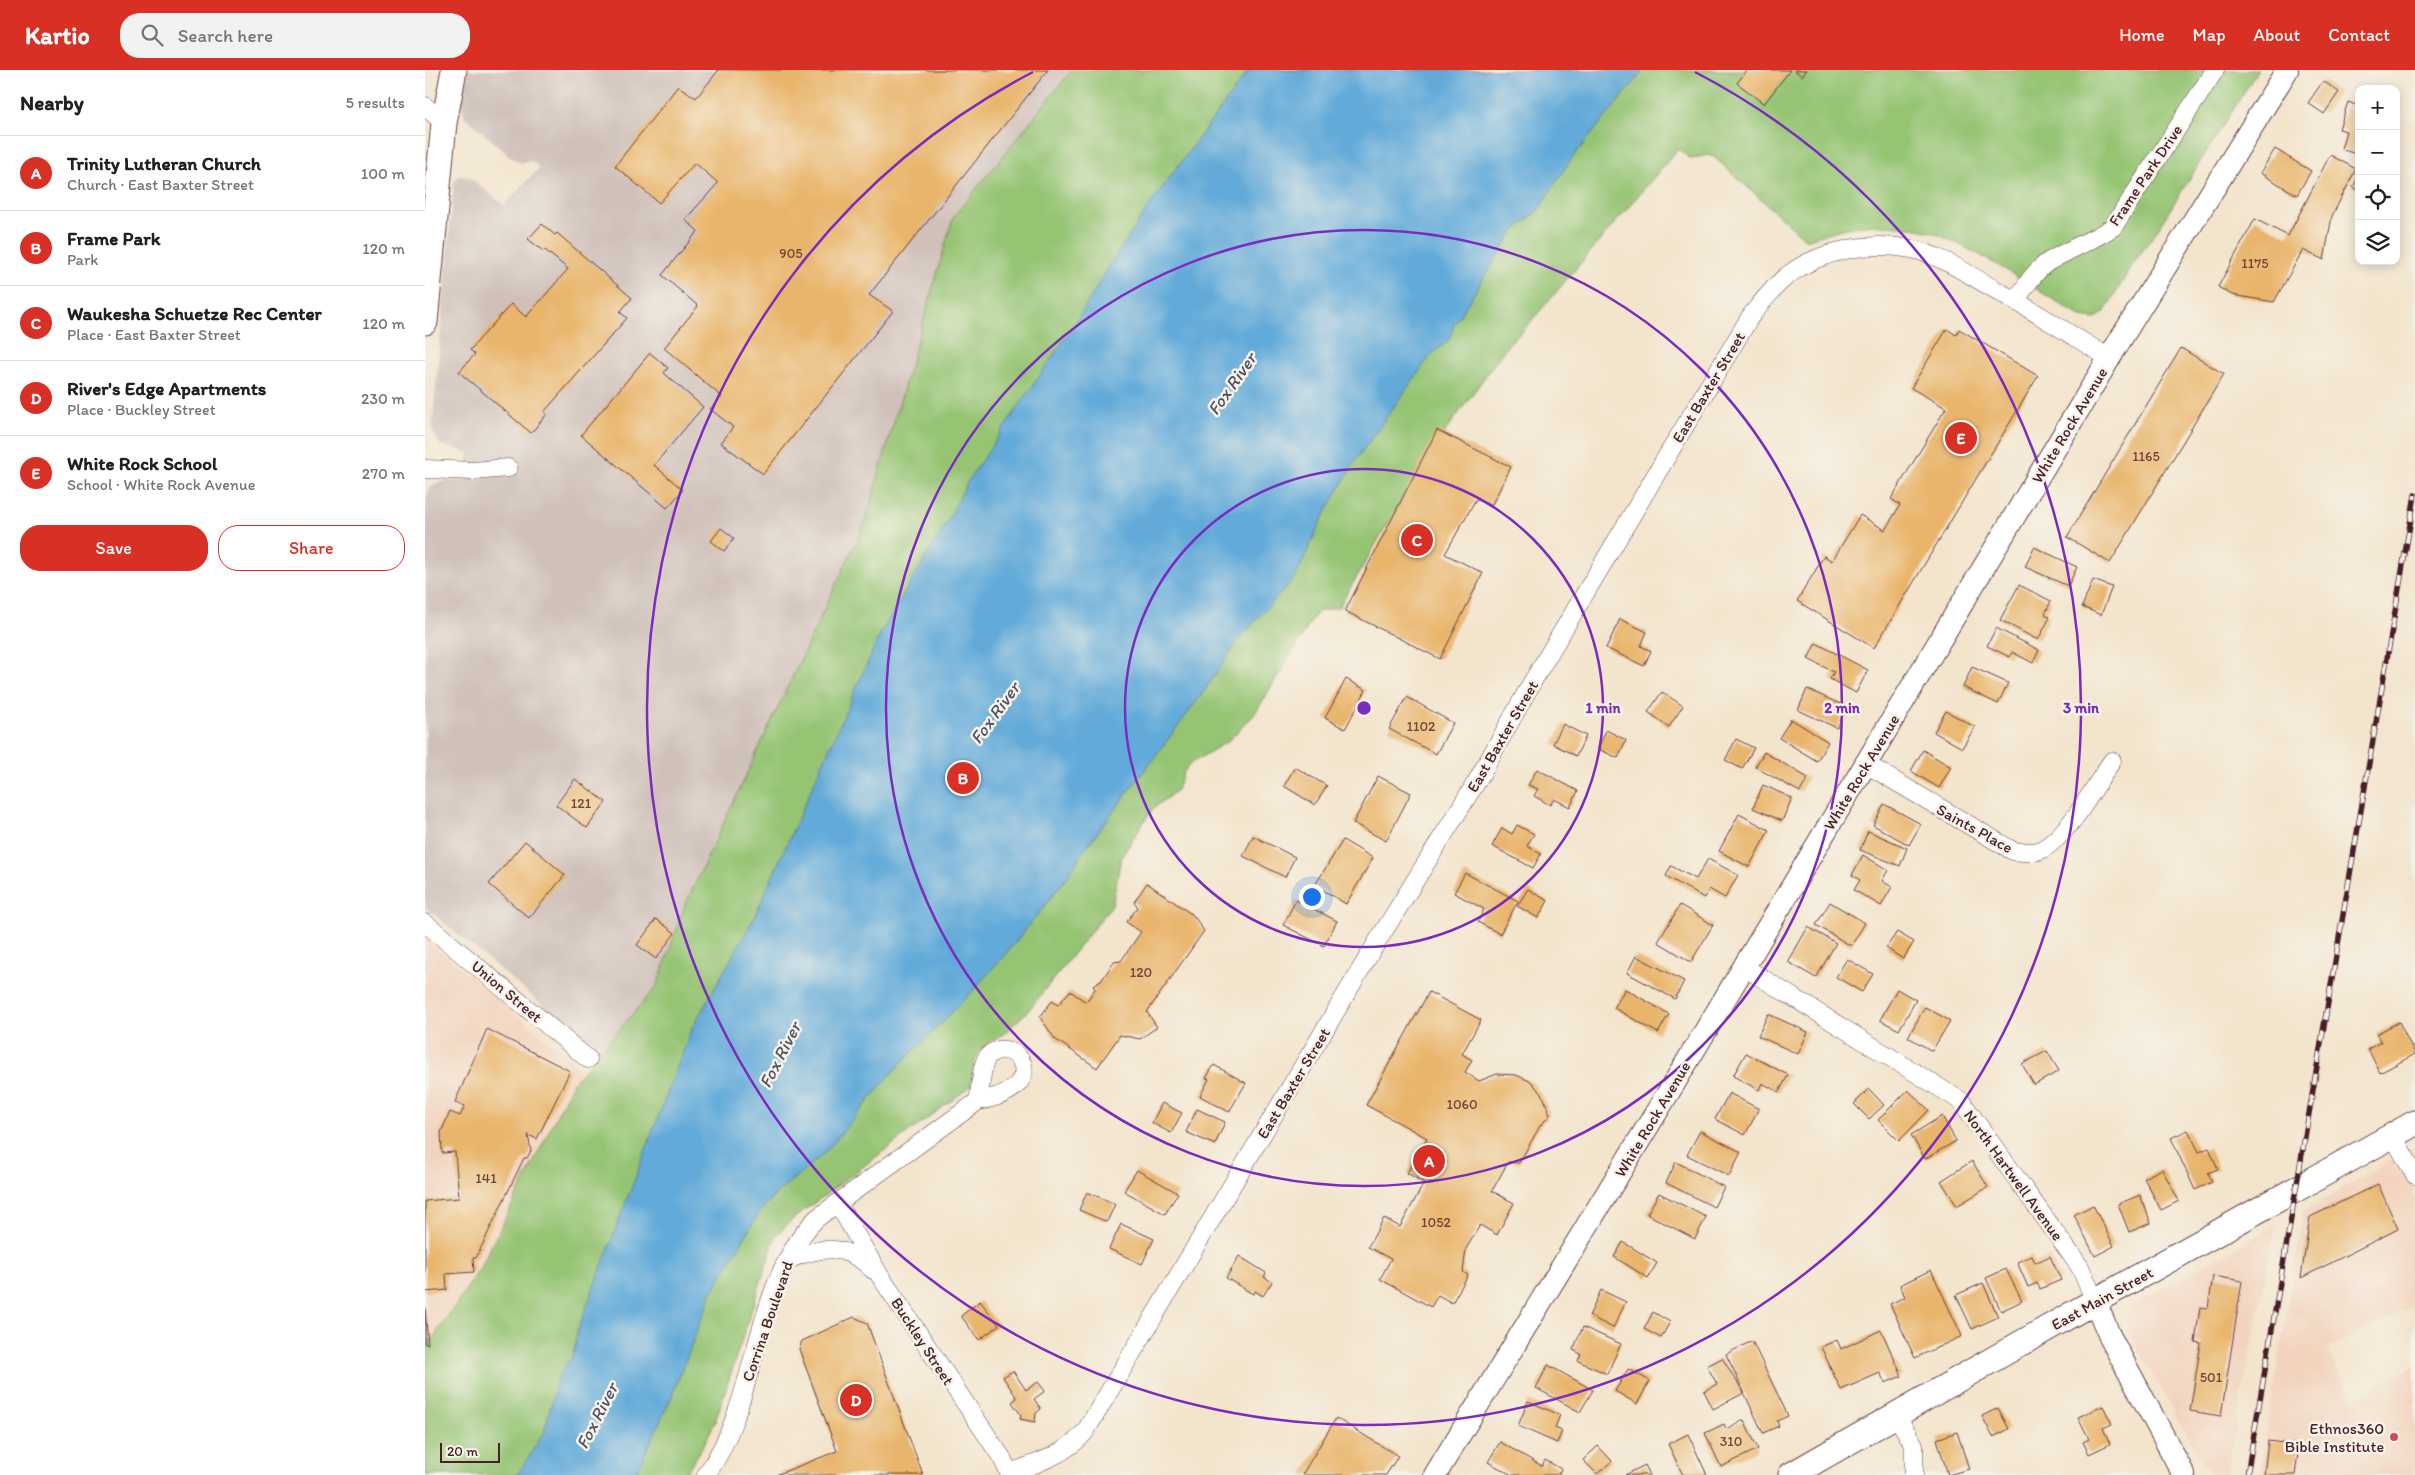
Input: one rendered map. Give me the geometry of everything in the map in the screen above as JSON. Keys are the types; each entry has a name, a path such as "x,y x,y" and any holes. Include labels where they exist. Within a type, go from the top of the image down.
{"main road":[{"path":"439,70 444,123"},
{"path":"425,322 444,123 454,70"},
{"name":"East Main Street","path":"1791,1475 2095,1301 2415,1123"}],"street":[{"name":"Frame Park Drive","path":"2015,301 2039,269 2047,262 2098,237 2113,227 2215,70"},
{"name":"White Rock Avenue","path":"1435,1475 1744,967 2109,358 2287,70"},
{"path":"425,106 444,123"},
{"name":"East Baxter Street","path":"1010,1474 1059,1454 1074,1445 1085,1432 1380,936 1477,781 1534,679 1745,325 1771,290 1789,275 1825,255 1856,248 1891,246 1912,249 1948,263 2109,358"},
{"path":"425,469 473,471 508,468"},
{"name":"Saints Place","path":"1866,764 2013,852 2032,852 2043,849 2065,829 2112,760"},
{"name":"Union Street","path":"425,923 588,1059"},
{"name":"North Hartwell Avenue","path":"1744,967 1961,1100 2080,1267 2110,1337 2184,1475"},
{"name":"Corrina Boulevard","path":"706,1475 717,1460 735,1419 787,1260 810,1225 978,1101"},
{"path":"2393,1136 2415,1175"},
{"name":"Buckley Street","path":"838,1204 880,1276 1002,1458 1010,1474"},
{"path":"787,1260 815,1250 851,1252 865,1261 880,1276"},
{"path":"1896,1415 1914,1445 1914,1475"}],"shaded area":[{"path":"465,70 1072,70 953,218 864,525 685,905 657,986 600,1053 425,907 426,500 430,488 439,482 464,480 469,453 441,445 432,430 454,182 459,176 469,177 504,205 539,168 532,161 521,163 512,158 465,117 461,104"},
{"path":"425,938 584,1071 573,1083 481,1267 425,1350"},
{"path":"2415,1147 2415,1305 2327,1349 2353,1400 2415,1365 2415,1475 2259,1475 2304,1211"},
{"path":"2276,1225 2226,1475 2210,1475 2129,1333 2127,1312 2131,1306"}],"green space":[{"path":"1072,70 2258,70 2154,235 2133,264 2104,313 2094,319 2081,317 1977,254 1959,244 1925,230 1899,226 1864,225 1806,240 1714,157 1707,155 1691,159 1678,149 1522,332 1510,342 1427,457 1339,607 1317,612 1254,715 1228,741 1190,764 1183,773 1177,790 1154,808 1121,858 1112,905 1028,1011 999,1038 990,1041 979,1051 973,1066 971,1086 793,1219 776,1235 715,1422 701,1450 684,1475 425,1475 425,1350 481,1267 573,1083 657,986 685,905 864,525 953,218"}],"water":[{"name":"Fox River","path":"1249,70 1644,70 1569,162 1539,209 1513,232 1454,325 1449,340 1431,355 1355,461 1321,521 1295,578 1257,618 1235,645 1200,697 1084,850 1065,880 1015,943 970,994 891,1074 825,1153 779,1191 759,1213 712,1292 672,1396 635,1475 517,1475 544,1433 558,1377 572,1357 577,1332 691,1030 754,918 881,632 947,522 968,481 1076,322 1111,263 1158,193"}],"building":[{"path":"717,70 1048,70 869,295 893,311 763,474 721,443 733,427 710,409 722,397 664,348 698,306 662,275 698,231 685,220 718,183 695,163 659,203 615,166 678,86 696,98"},
{"path":"1747,70 1790,70 1764,104 1737,83"},
{"path":"1794,70 1807,70 1802,76"},
{"path":"2323,81 2339,92 2324,114 2308,103"},
{"path":"2348,102 2355,105 2355,154 2341,149 2346,131 2339,129"},
{"path":"2275,149 2311,171 2297,195 2260,173"},
{"path":"2330,155 2355,168 2332,216 2324,260 2303,250 2274,302 2232,295 2218,287 2255,219 2288,236"},
{"path":"542,224 555,235 557,233 632,298 620,312 627,318 544,412 547,414 531,433 459,372 475,354 470,350 511,304 526,317 568,269 528,239"},
{"path":"1947,329 1956,335 1959,329 2038,376 1874,648 1797,601 1824,556 1832,561 1860,515 1885,530 1900,505 1891,499 1946,408 1911,388"},
{"path":"2181,348 2224,374 2110,563 2067,537"},
{"path":"650,353 668,368 664,373 703,407 654,465 683,490 667,508 581,435"},
{"path":"1437,430 1511,467 1491,506 1476,499 1445,554 1483,573 1440,659 1345,611"},
{"path":"721,528 734,538 724,551 711,541"},
{"path":"2034,547 2077,567 2068,586 2025,567"},
{"path":"2093,580 2112,587 2101,615 2082,607"},
{"path":"2019,585 2051,601 2045,614 2050,617 2038,640 2000,620"},
{"path":"1620,619 1647,632 1641,646 1651,651 1644,666 1606,648"},
{"path":"1996,628 2039,650 2033,663 2012,652 2010,657 1987,646"},
{"path":"1816,643 1868,670 1856,693 1830,679 1834,672 1808,659"},
{"path":"1972,667 2008,683 1998,704 1963,687"},
{"path":"1346,679 1366,690 1345,729 1325,718"},
{"path":"1807,689 1847,707 1837,728 1798,710"},
{"path":"1662,692 1683,706 1669,727 1648,712"},
{"path":"1407,697 1453,723 1436,754 1389,729"},
{"path":"1946,711 1975,727 1962,748 1934,732"},
{"path":"1791,719 1828,742 1817,761 1779,738"},
{"path":"1563,724 1586,736 1576,756 1553,744"},
{"path":"1606,730 1626,740 1618,758 1598,749"},
{"path":"1736,739 1754,748 1742,769 1725,760"},
{"path":"1923,750 1951,767 1939,788 1911,771"},
{"path":"1764,752 1808,778 1800,792 1755,767"},
{"path":"1295,767 1327,786 1315,805 1284,786"},
{"path":"1537,769 1578,791 1570,807 1554,799 1550,805 1534,796 1538,789 1528,785"},
{"path":"1378,776 1411,793 1386,841 1353,823"},
{"path":"575,779 606,802 587,828 556,805"},
{"path":"1763,785 1792,798 1782,821 1753,808"},
{"path":"1884,804 1921,824 1909,845 1873,825"},
{"path":"1739,814 1769,830 1749,867 1719,851"},
{"path":"1517,825 1534,834 1527,846 1541,854 1533,868 1492,846 1502,828 1512,834"},
{"path":"1868,831 1907,848 1900,866 1860,850"},
{"path":"1253,836 1295,857 1285,877 1243,856"},
{"path":"1343,840 1373,858 1346,904 1315,885"},
{"path":"525,841 565,875 529,918 489,884"},
{"path":"1863,855 1888,870 1882,881 1892,887 1881,906 1854,890 1860,880 1852,875"},
{"path":"1708,859 1738,875 1725,898 1709,889 1704,898 1666,876 1671,866 1696,879"},
{"path":"1465,873 1518,901 1500,934 1478,922 1484,909 1454,893"},
{"path":"1147,883 1194,916 1204,931 1147,1012 1157,1027 1140,1039 1120,1035 1097,1068 1055,1039 1040,1017 1052,1001 1058,1005 1070,991 1086,1002 1095,989 1093,986 1101,981 1114,962 1121,961 1141,932 1126,922 1138,907 1134,902"},
{"path":"1528,889 1548,901 1538,918 1517,906"},
{"path":"1296,900 1337,921 1324,946 1283,925"},
{"path":"1830,902 1865,923 1851,946 1816,925"},
{"path":"1680,905 1713,925 1691,962 1658,942"},
{"path":"656,919 675,933 656,959 637,945"},
{"path":"1808,927 1836,943 1816,978 1788,962"},
{"path":"1897,932 1914,942 1903,959 1886,948"},
{"path":"1636,956 1684,981 1675,999 1627,973"},
{"path":"1847,959 1873,974 1862,992 1836,977"},
{"path":"1625,989 1669,1014 1658,1033 1614,1008"},
{"path":"1897,989 1916,1000 1899,1030 1880,1020"},
{"path":"1429,992 1481,1020 1462,1054 1472,1060 1465,1072 1479,1081 1497,1074 1516,1075 1532,1082 1544,1098 1550,1115 1540,1126 1519,1163 1508,1162 1492,1191 1514,1203 1497,1235 1480,1225 1466,1249 1463,1272 1468,1275 1452,1303 1438,1295 1431,1307 1380,1279 1391,1259 1368,1247 1384,1218 1400,1227 1424,1183 1407,1173 1427,1138 1366,1105"},
{"path":"1925,1007 1950,1021 1932,1051 1908,1037"},
{"path":"1768,1014 1808,1032 1798,1054 1758,1036"},
{"path":"2399,1022 2415,1054 2380,1073 2368,1049 2381,1042 2376,1034"},
{"path":"487,1029 570,1071 537,1139 528,1135 531,1151 527,1158 524,1158 476,1258 473,1258 474,1272 446,1274 447,1290 425,1292 425,1201 459,1198 455,1152 442,1153 441,1132 450,1112 460,1116 465,1106 455,1102"},
{"path":"2047,1051 2059,1071 2034,1085 2022,1064"},
{"path":"1746,1053 1788,1075 1779,1092 1762,1083 1759,1090 1733,1076"},
{"path":"1214,1065 1246,1083 1229,1112 1200,1096 1209,1079 1206,1078"},
{"path":"1869,1089 1884,1105 1869,1119 1854,1104"},
{"path":"1908,1090 1929,1110 1899,1141 1878,1120"},
{"path":"1729,1093 1759,1109 1745,1135 1715,1119"},
{"path":"1162,1103 1182,1113 1171,1133 1152,1123"},
{"path":"1197,1109 1225,1122 1215,1145 1186,1132"},
{"path":"1942,1116 1956,1141 1925,1159 1911,1135"},
{"path":"2188,1130 2199,1152 2209,1148 2218,1169 2208,1173 2212,1182 2195,1190 2171,1138"},
{"path":"1700,1131 1741,1152 1729,1176 1687,1155"},
{"path":"1972,1161 1988,1187 1957,1206 1941,1181"},
{"path":"1676,1162 1724,1187 1714,1207 1666,1183"},
{"path":"2162,1169 2179,1201 2161,1210 2144,1178"},
{"path":"1137,1170 1178,1193 1165,1214 1124,1191"},
{"path":"2378,1184 2398,1229 2301,1278 2310,1217"},
{"path":"1087,1192 1115,1204 1107,1222 1079,1210"},
{"path":"1659,1193 1706,1217 1695,1239 1647,1214"},
{"path":"2140,1195 2151,1223 2129,1232 2118,1204"},
{"path":"2093,1205 2114,1246 2095,1256 2074,1215"},
{"path":"1121,1224 1154,1239 1142,1264 1109,1249"},
{"path":"1623,1242 1657,1263 1648,1278 1614,1257"},
{"path":"1239,1256 1266,1273 1264,1277 1272,1282 1263,1296 1255,1291 1253,1294 1226,1278"},
{"path":"2032,1256 2035,1263 2050,1256 2061,1280 2040,1289 2037,1283 2028,1287 2017,1262"},
{"path":"2006,1269 2022,1301 2001,1311 1986,1278"},
{"path":"1931,1270 1962,1336 1915,1358 1890,1304 1905,1297 1900,1285"},
{"path":"2213,1276 2242,1281 2221,1416 2190,1411 2201,1343 2195,1342 2200,1307 2208,1308"},
{"path":"1983,1283 1998,1317 1972,1329 1956,1295"},
{"path":"1601,1290 1626,1302 1613,1328 1589,1316"},
{"path":"980,1301 999,1325 979,1340 961,1316"},
{"path":"425,1307 428,1344 425,1344"},
{"path":"1653,1312 1670,1322 1661,1338 1644,1329"},
{"path":"854,1317 867,1323 923,1475 776,1475 837,1451 799,1349 802,1341"},
{"path":"1583,1327 1621,1344 1607,1374 1578,1361 1581,1354 1573,1350"},
{"path":"1881,1330 1902,1376 1885,1383 1880,1373 1841,1390 1821,1347 1837,1340 1841,1349"},
{"path":"1752,1341 1788,1416 1777,1421 1779,1426 1763,1433 1726,1354"},
{"path":"1722,1358 1744,1393 1713,1409 1704,1391 1717,1384 1707,1366"},
{"path":"1548,1365 1593,1390 1580,1412 1536,1388"},
{"path":"1628,1369 1650,1381 1637,1404 1615,1391"},
{"path":"1013,1371 1026,1390 1038,1382 1045,1391 1034,1399 1041,1409 1036,1413 1035,1422 1020,1419 1021,1415 1012,1402 1017,1398 1003,1377"},
{"path":"1528,1401 1560,1415 1555,1428 1562,1431 1557,1443 1518,1426"},
{"path":"2103,1406 2112,1424 2103,1428 2110,1444 2089,1454 2083,1442 2089,1439 2078,1417"},
{"path":"1998,1408 2009,1429 1993,1437 1982,1416"},
{"path":"1336,1418 1398,1456 1386,1475 1302,1475"},
{"path":"1744,1420 1758,1449 1721,1467 1705,1433 1724,1424 1726,1429"},
{"path":"1957,1432 1969,1469 1948,1475 1937,1439"},
{"path":"1688,1434 1707,1475 1683,1475 1668,1444"},
{"path":"2268,1441 2299,1445 2295,1475 2264,1475"},
{"path":"1500,1442 1542,1466 1545,1460 1561,1469 1558,1475 1512,1475 1488,1462"},
{"path":"1598,1446 1612,1461 1597,1474 1583,1460"},
{"path":"1645,1465 1650,1475 1625,1475"}],"railway":[{"path":"2247,1475 2415,495"}],"place":[{"name":"White Rock School","path":"1961,438"},
{"name":"Waukesha Schuetze Rec Center","path":"1417,540"},
{"name":"Frame Park","path":"963,778"},
{"name":"Trinity Lutheran Church","path":"1429,1161"},
{"name":"River's Edge Apartments","path":"856,1400"},
{"name":"Ethnos360 Bible Institute","path":"2394,1437"}]}
